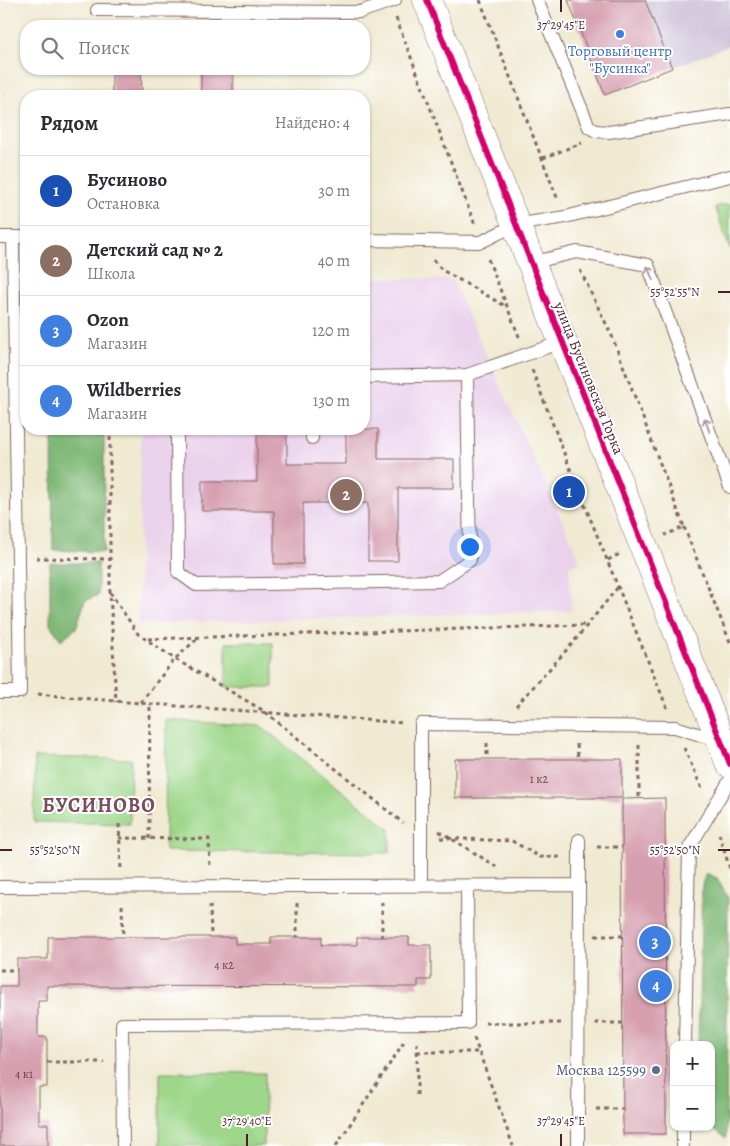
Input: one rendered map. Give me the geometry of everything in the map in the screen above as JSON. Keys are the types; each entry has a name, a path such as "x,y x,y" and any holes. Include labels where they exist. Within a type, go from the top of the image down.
{"street":[{"name":"улица Бусиновская Горка","path":"426,0 642,545 727,748"}],"lane":[{"path":"97,10 360,12 395,0"},
{"path":"537,0 589,127 596,131 609,132 730,114"},
{"path":"370,240 481,242 515,225 564,217 730,176"},
{"path":"0,692 20,692 18,558 6,237 20,237"},
{"path":"530,263 577,252 648,265 730,487"},
{"path":"370,376 467,376 562,342"},
{"path":"177,435 178,572 196,585 439,581 470,560 467,376"},
{"path":"421,886 421,724 675,727 727,748"},
{"path":"685,1041 688,848 730,780"},
{"path":"578,848 578,1146"},
{"path":"0,887 578,885"},
{"path":"123,1146 122,1024 468,1023 467,886"},
{"path":"683,1131 683,1146"}],"path":[{"path":"480,0 543,158 564,217"},
{"path":"543,158 560,151"},
{"path":"413,240 442,270 507,307"},
{"path":"577,252 580,272 612,336 684,527 730,642"},
{"path":"110,435 110,592 116,702"},
{"path":"569,466 675,727 711,809 730,869"},
{"path":"607,560 684,527"},
{"path":"18,558 110,559"},
{"path":"499,725 618,587"},
{"path":"110,592 138,634 175,659 264,711 421,837 512,841 540,857 578,848 622,847"},
{"path":"147,639 587,625"},
{"path":"141,702 175,659 198,638"},
{"path":"20,692 116,702 141,702 421,724"},
{"path":"150,703 150,838"},
{"path":"638,727 639,798"},
{"path":"421,820 528,885"},
{"path":"119,824 123,937"},
{"path":"119,838 209,839 211,937"},
{"path":"297,886 297,937"},
{"path":"382,886 382,937"},
{"path":"578,936 622,936"},
{"path":"0,970 17,970"},
{"path":"416,1095 417,1023"},
{"path":"336,1146 417,1023"},
{"path":"513,1146 468,1023 623,1023"},
{"path":"417,1052 479,1052"},
{"path":"47,1062 122,1062"},
{"path":"578,1110 623,1110"}],"shaded area":[{"path":"645,0 730,0 730,45 672,68"},
{"path":"370,278 452,280 581,562 569,566 572,611 138,624 141,435 370,435"}],"green space":[{"path":"730,204 730,249 715,207"},
{"path":"52,435 104,435 104,552 53,550"},
{"path":"50,563 98,563 98,595 85,601 76,628 61,640 50,625"},
{"path":"226,643 273,643 273,687 226,687"},
{"path":"166,720 261,726 390,829 390,853 165,851"},
{"path":"35,757 131,759 130,824 34,822"},
{"path":"706,873 717,878 728,898 726,1138 715,1130 715,1041 698,1041 702,885"},
{"path":"160,1072 265,1073 264,1146 160,1146"}],"building":[{"name":"Торговый центр \"Бусинка\"","path":"568,0 645,0 672,68 605,95"},
{"path":"112,75 141,75 142,90 112,90"},
{"path":"201,75 233,75 233,90 201,90"},
{"path":"370,429 378,429 378,459 454,459 454,488 398,488 398,561 368,561 368,503 303,503 303,564 274,564 274,511 202,511 202,481 257,481 257,435 287,435 287,464 346,464 346,435 370,435"},
{"path":"455,759 622,759 622,798 455,798"},
{"path":"665,798 666,1134 623,1134 622,799"},
{"path":"48,937 235,937 235,944 271,944 271,937 321,937 321,945 357,945 357,937 409,937 409,945 431,945 431,980 418,980 418,987 47,986 47,1001 38,1001 38,1037 47,1037 47,1087 39,1087 39,1124 48,1124 48,1146 0,1146 0,986 17,986 17,959 48,959"}],"cycle path":[{"path":"427,0 730,764"}],"place":[{"name":"Торговый центр \"Бусинка\"","path":"620,34"},
{"name":"Бусиново","path":"569,492"},
{"name":"Детский сад № 2","path":"346,495"},
{"name":"Ozon","path":"655,942"},
{"name":"Wildberries","path":"656,986"},
{"name":"Москва 125599","path":"656,1070"}],"district":[{"name":"БУСИНОВО","path":"99,805"}]}
